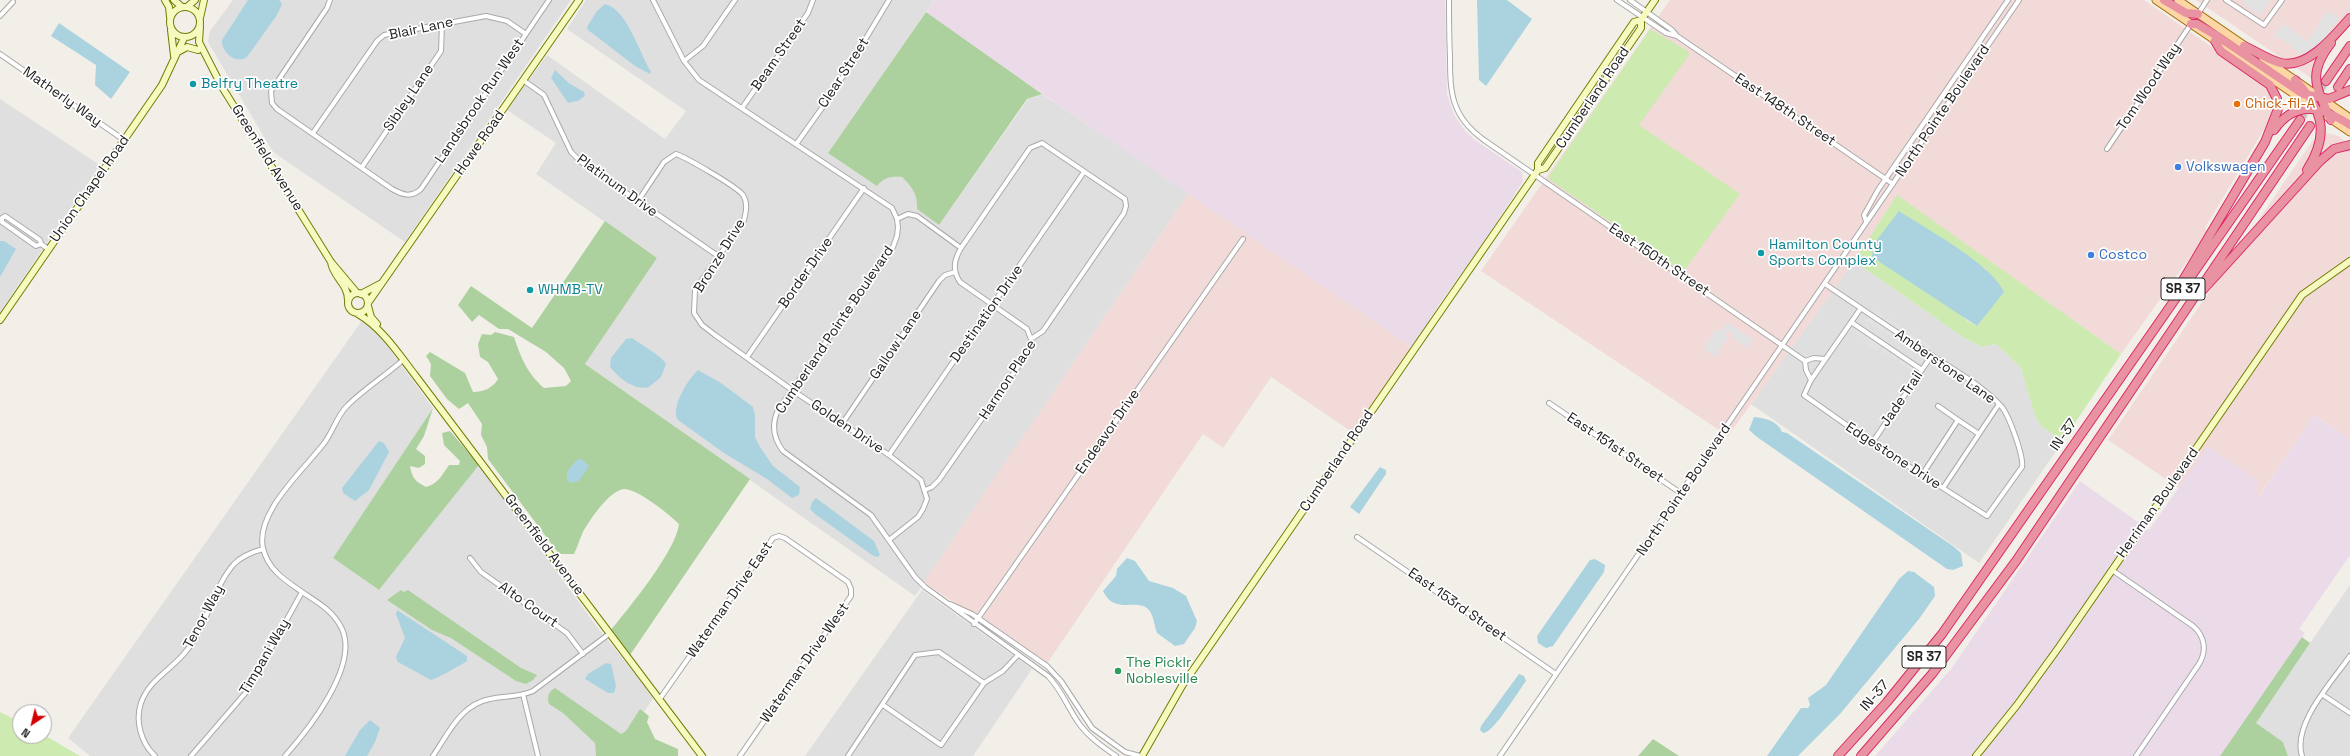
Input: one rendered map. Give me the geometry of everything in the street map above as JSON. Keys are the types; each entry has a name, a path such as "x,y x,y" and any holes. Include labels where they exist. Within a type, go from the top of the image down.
{"highway":[{"path":"2164,0 2186,13 2198,14"},
{"path":"2244,46 2276,61 2298,62 2309,57 2348,20"},
{"path":"2330,116 2315,80 2319,61 2348,20"},
{"path":"2192,24 2197,24 2217,36 2308,95 2322,99 2336,98 2350,90"},
{"path":"2214,41 2221,51 2270,85 2274,93 2278,109 2265,142"},
{"path":"2326,81 2350,46"},
{"path":"2338,87 2350,69"},
{"path":"2295,80 2308,95 2316,108 2320,124 2320,142 2314,159 2297,185"},
{"path":"2154,327 2265,142 2285,117 2302,110 2316,108 2350,125"},
{"name":"IN-37","path":"1838,756 1892,697 1942,634 2154,327 2173,304 2300,120"},
{"name":"SR 37","path":"1861,756 1914,696 1966,630 2016,561 2188,308 2198,289 2310,126"},
{"path":"2188,308 2297,185 2327,154 2334,149 2350,145"}],"main road":[{"path":"2156,0 2214,41 2316,108"},
{"path":"2178,0 2350,118"},
{"path":"2330,116 2350,132"}],"street":[{"path":"166,0 169,7 171,28 177,35 185,38 195,34 200,26 200,18 204,0"},
{"path":"174,0 184,7 195,11 200,18"},
{"path":"170,19 174,11 195,0"},
{"path":"330,0 327,8 271,91 270,97 277,109 362,167"},
{"name":"Landsbrook Run West","path":"362,167 392,189 407,195 416,193 421,189 548,0"},
{"name":"Howe Road","path":"368,304 380,284 412,243 579,0"},
{"path":"652,0 684,60 699,80 864,188 892,208 897,219 908,214 917,216 961,248"},
{"path":"684,60 703,46 735,0"},
{"name":"Beam Street","path":"742,108 808,13 813,0"},
{"name":"Clear Street","path":"797,143 834,92 889,0"},
{"name":"East 150th Street","path":"1449,0 1450,89 1458,113 1476,134 1536,172 1805,361"},
{"name":"East 148th Street","path":"1617,0 1642,19 1666,33 1677,36"},
{"name":"East 148th Street","path":"1630,0 1672,30 1677,36 1893,184"},
{"name":"Cumberland Road","path":"1141,756 1182,686 1536,172 1538,163 1634,22 1642,19 1655,0"},
{"name":"North Pointe Boulevard","path":"1866,221 1864,215 1885,179 2008,0"},
{"name":"North Pointe Boulevard","path":"1500,756 1682,494 1825,284 1866,221 1870,219 2019,0"},
{"path":"2198,14 2207,0"},
{"path":"2226,0 2264,25 2282,0"},
{"path":"0,16 13,2"},
{"name":"Blair Lane","path":"313,133 378,41 384,35 442,24 494,17 507,21 526,34"},
{"name":"Sibley Lane","path":"362,167 441,51 443,46 442,24"},
{"name":"Tom Wood Way","path":"2107,149 2192,24"},
{"name":"Greenfield Avenue","path":"200,26 199,42 201,52"},
{"name":"Union Chapel Road","path":"171,28 174,56"},
{"name":"Greenfield Avenue","path":"185,38 201,52 331,262 359,293"},
{"name":"Union Chapel Road","path":"0,320 162,85 168,75 174,56 185,38"},
{"path":"174,56 187,47 201,52"},
{"name":"Matherly Way","path":"0,54 124,140"},
{"name":"Platinum Drive","path":"523,80 544,95 571,152 580,161 718,256"},
{"path":"1030,339 1023,325 960,282 955,272 955,262 961,248 1030,148 1042,143 1084,172"},
{"name":"Bronze Drive","path":"638,201 664,162 676,154 689,158 742,195 746,207 744,220 695,290 694,313"},
{"name":"Harmon Place","path":"925,490 932,487 939,480 1029,351 1030,339 1043,331 1124,213 1126,206 1125,199 1084,172"},
{"name":"Destination Drive","path":"889,455 1084,172"},
{"name":"Border Drive","path":"747,357 864,188"},
{"path":"41,244 36,246 2,222 1,217 5,216 40,240 41,244 48,249"},
{"name":"Cumberland Pointe Boulevard","path":"897,219 897,236 893,247 792,390 774,419 776,442 783,452 871,515 920,582 974,624 1052,680 1080,725 1092,738 1116,756"},
{"name":"Endeavor Drive","path":"974,624 1243,240"},
{"name":"Herriman Boulevard","path":"1976,756 2030,688 2302,295 2350,261"},
{"name":"Greenfield Avenue","path":"331,262 332,268 346,287 348,300"},
{"name":"Gallow Lane","path":"842,424 939,281 945,275 955,272"},
{"name":"Howe Road","path":"359,293 380,284"},
{"name":"Amberstone Lane","path":"1825,284 1971,381 1999,404 2008,416 2023,463 2020,471 1988,516"},
{"path":"359,293 365,296 368,304 364,312 358,314 349,310 348,300 352,295 359,293"},
{"name":"Greenfield Avenue","path":"368,304 372,317 382,328 384,335"},
{"path":"1825,359 1814,358 1805,361 1806,370 1812,380 1861,308"},
{"name":"Golden Drive","path":"694,313 702,325 792,390 889,455 922,480 925,490"},
{"name":"Greenfield Avenue","path":"358,314 368,320 384,335 702,756"},
{"name":"Amberstone Lane","path":"1851,322 1922,370"},
{"name":"Jade Trail","path":"1872,443 1932,355"},
{"path":"286,756 313,722 339,674 345,654 342,629 334,617 322,605 275,572 263,549 264,528 270,512 325,442 343,410 403,360"},
{"name":"Edgestone Drive","path":"1812,380 1805,392 1807,398 1872,443 1988,516"},
{"name":"East 151st Street","path":"1549,403 1682,494"},
{"path":"1943,488 1999,404"},
{"path":"1938,406 1979,434"},
{"path":"1922,475 1958,420"},
{"path":"889,540 918,517 927,500 925,490"},
{"name":"Waterman Drive East","path":"659,700 773,538 779,536 785,538 814,558"},
{"name":"East 153rd Street","path":"1357,537 1556,674"},
{"name":"Tenor Way","path":"155,756 147,748 141,731 139,712 144,696 151,685 190,646 233,565 249,554 263,549"},
{"name":"Alto Court","path":"470,558 481,572 567,633 583,654"},
{"name":"Waterman Drive West","path":"740,756 851,596 851,589 848,582 814,558"},
{"path":"2112,570 2193,626 2201,634 2204,646 2199,664 2136,756"},
{"name":"Timpani Way","path":"191,756 248,690 302,592"},
{"name":"Cumberland Pointe Boulevard","path":"949,604 956,605 978,619 1057,675 1092,728 1125,752 1141,756"},
{"path":"433,756 461,716 474,704 491,699 523,694 539,687 609,634"},
{"path":"848,756 915,655 939,652 984,683"},
{"path":"883,705 941,745 984,683 1003,671 1018,655"},
{"path":"2302,756 2300,738 2304,724 2350,656"},
{"path":"523,694 538,756"},
{"path":"2323,695 2350,713"}],"shaded area":[{"path":"233,0 571,0 405,242 273,152 208,42 210,31"},
{"path":"586,0 934,0 828,153 883,179 892,176 902,177 913,188 918,197 917,209 939,225 1028,99 1042,94 1189,193 915,596 585,364 657,258 536,174 556,143 507,110 547,55 665,139 686,111 567,29"},
{"path":"934,0 1445,0 1447,94 1454,115 1466,132 1475,140 1522,172 1523,181 1486,239 1438,306 1413,348 1031,86 926,12"},
{"path":"1670,0 2144,0 2270,89 2273,96 2273,114 2205,228 2208,232 2121,354 1897,196 1857,257 1728,436 1481,271"},
{"path":"2196,0 2350,0 2350,23 2311,78"},
{"path":"2244,0 2270,0 2260,15 2242,3"},
{"path":"2327,10 2339,18 2314,55 2307,58 2291,46 2293,42 2290,45 2274,35 2283,24 2295,32 2293,36 2296,33 2307,41 2316,28 2319,28 2317,26 2325,14 2328,15"},
{"path":"0,99 100,165 0,312"},
{"path":"2323,132 2338,136 2350,144 2350,439 2314,415 2256,500 2209,446 2179,488 2108,440 2313,140"},
{"path":"1189,193 1413,348 1355,434 1271,377 1223,448 1203,434 1046,665 924,582"},
{"path":"1854,261 1963,337 1982,347 1996,344 2021,368 2035,416 2040,425 2063,441 1979,563 1751,404"},
{"path":"1875,310 1885,316 1884,321 1888,318 1901,327 1900,331 1904,328 1917,337 1915,341 1919,338 1932,347 1926,356 1923,353 1921,356 1906,347 1908,343 1905,341 1902,344 1885,333 1887,330 1885,328 1882,331 1865,320 1871,312 1873,313"},
{"path":"363,319 374,328 433,408 333,558 379,590 479,465 594,623 654,697 614,756 90,756 68,738"},
{"path":"1727,322 1754,340 1747,348 1731,337 1733,333 1729,331 1725,335 1728,338 1716,356 1711,354 1704,348 1716,329 1721,331"},
{"path":"1858,327 1916,365 1912,371 1898,362 1900,359 1898,356 1895,359 1881,351 1882,346 1877,351 1865,343 1868,337 1865,339 1855,333"},
{"path":"2314,415 2350,439 2350,555 2299,629 2305,633 2220,756 1875,756 1951,669 2080,481 2149,530 2208,446 2258,481 2257,499"},
{"path":"2350,585 2350,756 2288,756 2283,742 2255,723"},
{"path":"922,590 1032,669 973,756 805,756"}],"green space":[{"path":"926,12 1042,94 1027,99 939,225 917,209 914,191 902,177 888,178 877,186 828,153"},
{"path":"1650,29 1688,51 1689,55 1639,125 1740,194 1683,272 1550,180 1549,176"},
{"path":"1897,195 2121,354 2063,441 2040,425 2035,416 2021,368 1996,344 1982,347 1963,337 1854,261","holes":["1899,211 1987,270 1977,326 1966,320"]},
{"path":"605,221 657,258 585,364 750,479 630,655 611,630 640,594 661,564 670,549 679,524 668,514 638,493 625,489 619,490 606,500 594,514 582,534 574,554 559,554 488,459 487,447 481,435 482,424 468,403 459,409 447,399 430,376 431,364 426,356 430,352 465,373 473,392 484,390 491,387 498,379 488,362 480,357 478,344 482,334 491,335 495,332 514,337 525,365 533,377 544,388 566,386 571,381 564,368 546,352 508,329 499,329 479,315 472,322 458,305 471,286 532,328"},
{"path":"433,408 424,436 416,449 425,456 425,464 419,468 410,466 415,479 426,487 430,486 442,476 449,465 459,465 460,461 444,445 442,433 450,431 479,465 379,590 333,558"},
{"path":"401,590 404,592 408,590 521,668 537,675 533,680 526,684 516,681 451,638 432,630 387,600"},
{"path":"2302,637 2310,643 2256,723 2283,742 2288,756 2220,756"},
{"path":"555,688 621,734 626,731 640,709 649,716 647,722 655,739 678,749 678,756 596,756 595,743 563,713 549,704 549,695"},
{"path":"0,712 12,718 12,744 52,744 52,740 80,756 0,756"},
{"path":"1653,739 1679,756 1638,756"}],"water":[{"path":"248,0 279,0 282,4 277,15 247,57 238,59 227,53 222,45 222,40"},
{"path":"1477,0 1507,0 1532,19 1486,86 1479,80"},
{"path":"605,4 620,14 626,23 651,72 650,74 635,66 588,30 587,27 597,11"},
{"path":"59,23 130,72 111,99 95,85 96,65 51,36"},
{"path":"555,70 570,84 584,92 585,96 578,101 568,103 551,78"},
{"path":"1899,211 1973,259 1987,270 1997,281 2004,292 1977,326 1872,257 1873,245"},
{"path":"0,241 4,241 16,249 0,277"},
{"path":"632,338 655,354 666,364 661,377 649,387 643,388 627,383 610,367 611,358 626,339"},
{"path":"698,370 721,383 753,407 755,415 755,437 760,447 773,466 800,487 799,495 792,498 767,479 724,453 678,420 676,408 678,401 685,387"},
{"path":"1754,417 1767,419 1774,423 1782,432 1787,433 1953,546 1961,553 1963,566 1953,570 1947,569 1757,437 1749,430"},
{"path":"379,441 384,443 389,452 369,490 355,501 343,493 342,488"},
{"path":"578,459 583,460 589,466 579,481 570,483 567,479 567,471"},
{"path":"1380,467 1386,470 1386,474 1359,514 1350,507"},
{"path":"816,498 874,541 880,555 877,557 872,555 815,514 810,509 812,502"},
{"path":"1127,558 1135,561 1149,581 1173,588 1186,596 1197,621 1195,628 1184,644 1175,646 1157,633 1151,612 1144,606 1120,605 1114,603 1103,591 1116,576 1117,569"},
{"path":"1595,559 1605,565 1604,572 1553,646 1546,648 1538,643 1537,636 1590,560"},
{"path":"1908,571 1914,572 1934,587 1935,596 1919,619 1840,714 1798,756 1767,756 1801,708 1808,708 1810,705 1808,698 1826,685 1899,579"},
{"path":"397,610 467,656 467,661 431,680 398,662 396,657 405,638 396,614"},
{"path":"606,663 611,664 616,686 614,693 608,693 585,679 588,674"},
{"path":"1519,674 1524,676 1526,681 1506,711 1493,727 1483,733 1480,730 1481,726"},
{"path":"370,720 380,728 375,742 367,756 345,756 360,730"}],"tunnel":[{"path":"2300,120 2326,81"}],"place":[{"name":"Belfry Theatre","path":"193,84"},
{"name":"Chick-fil-A","path":"2237,104"},
{"name":"Volkswagen","path":"2178,167"},
{"name":"Hamilton County Sports Complex","path":"1761,253"},
{"name":"Costco","path":"2091,255"},
{"name":"WHMB-TV","path":"530,290"},
{"name":"The Picklr Noblesville","path":"1118,671"}]}
